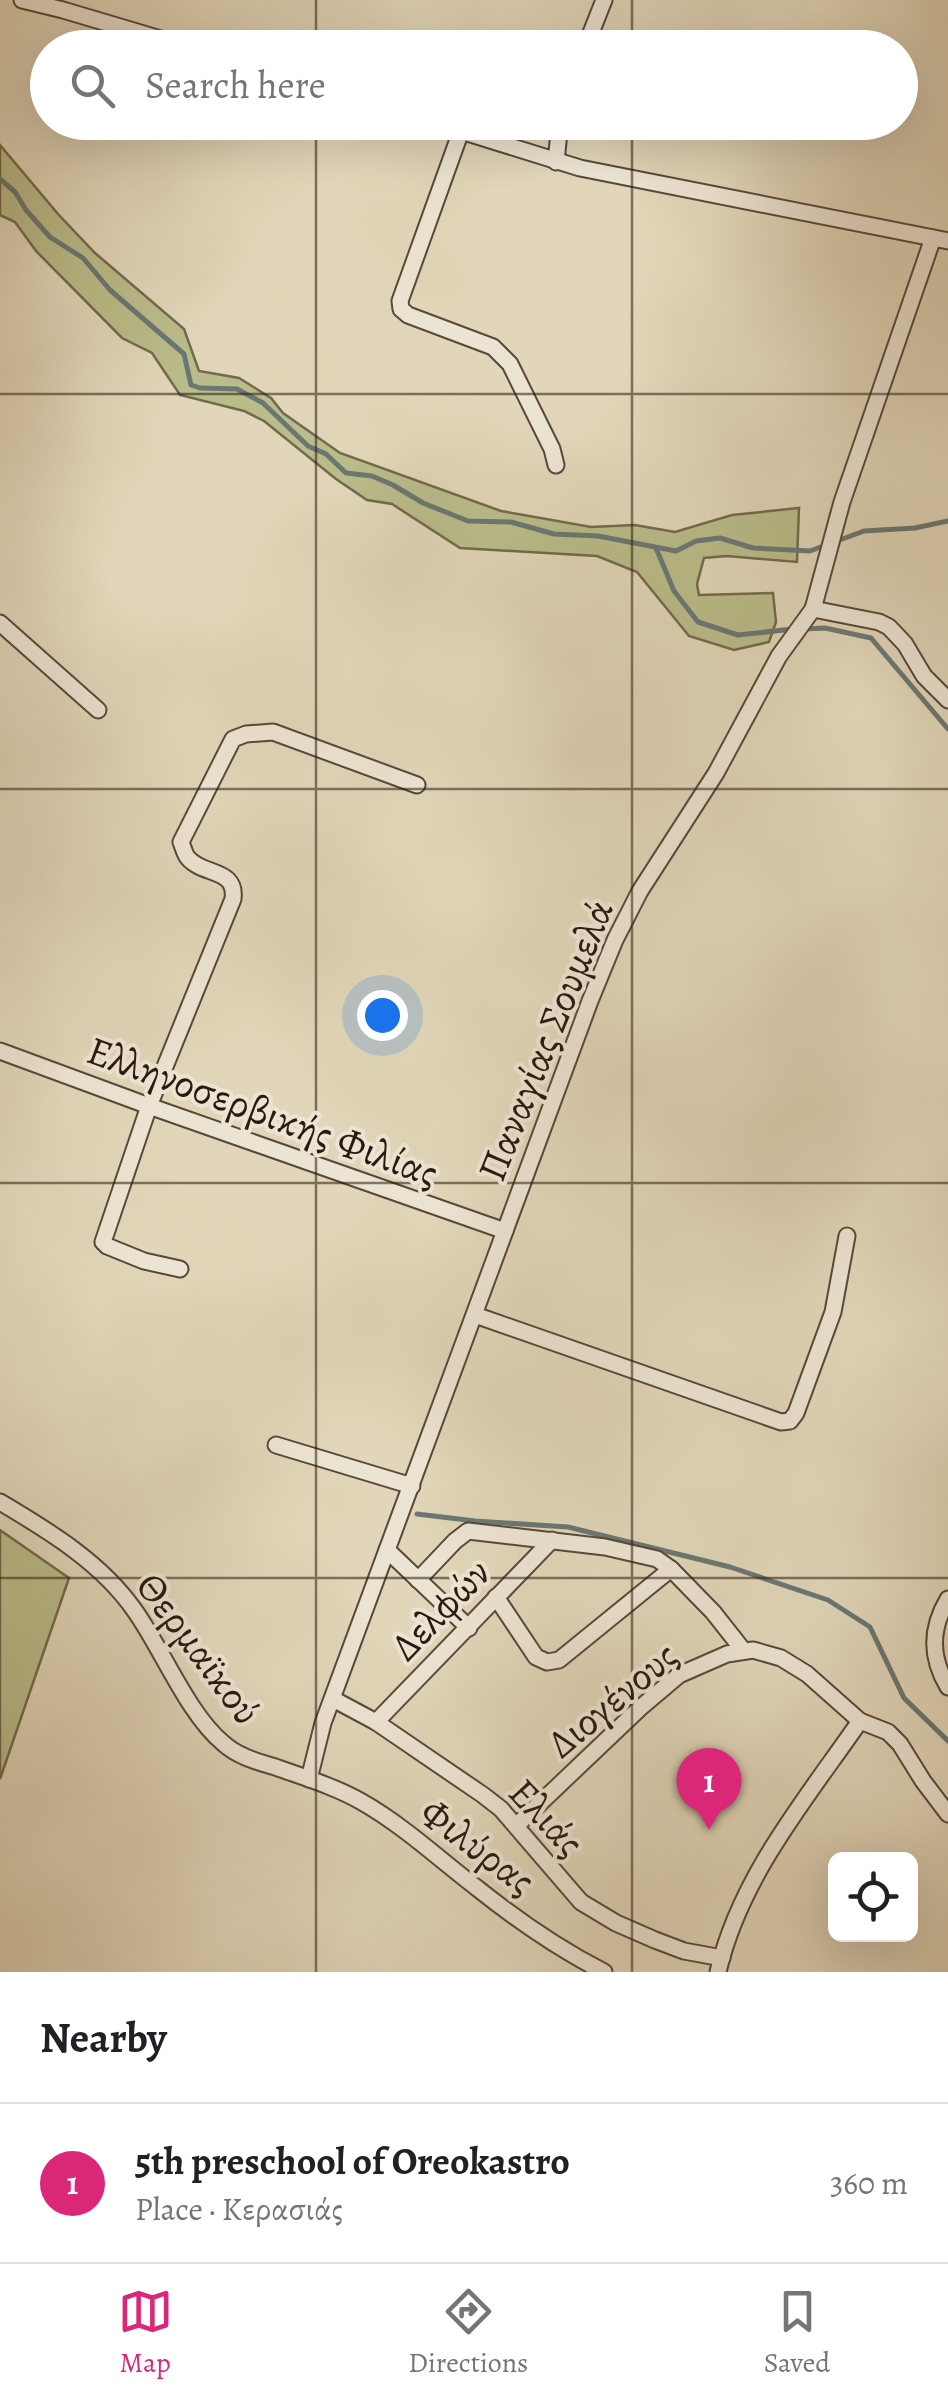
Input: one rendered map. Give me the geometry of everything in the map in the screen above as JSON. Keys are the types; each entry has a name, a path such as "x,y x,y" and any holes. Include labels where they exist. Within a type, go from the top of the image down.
{"street":[{"path":"22,0 65,5 138,30"},
{"path":"592,30 604,0"},
{"path":"458,140 400,301 401,309 502,354 552,448 556,465"},
{"path":"486,140 556,162 672,188 941,240"},
{"path":"556,162 558,140"},
{"name":"Παναγίας Σουμελά","path":"309,1779 332,1699 584,1016 628,912 708,787 764,680 808,615 842,502 941,240"},
{"path":"808,615 879,622 889,628 905,644 924,676 948,700"},
{"path":"0,623 98,710"},
{"path":"180,1269 144,1261 103,1242 149,1106 233,900 235,888 230,880 190,861 182,842 233,739 246,734 273,732 417,785"},
{"name":"Ελληνοσερβικής Φιλίας","path":"0,1051 505,1231"},
{"path":"475,1316 790,1422 833,1312 847,1236"},
{"path":"276,1445 412,1486"},
{"name":"Θερμαϊκού","path":"0,1502 74,1549 133,1606 197,1713 226,1746 238,1754 309,1779"},
{"path":"418,1580 468,1531 604,1547 657,1560 670,1569 713,1612 743,1650"},
{"name":"Δελφών","path":"376,1722 552,1540"},
{"path":"386,1550 469,1628"},
{"path":"496,1597 536,1658 547,1662 559,1660 670,1569"},
{"path":"946,1602 934,1634 933,1651 938,1671 948,1687"},
{"name":"Διογένους","path":"516,1826 679,1675 743,1650 770,1654 808,1674 860,1720 888,1732 948,1814"},
{"name":"Ελιάς","path":"332,1699 376,1722 484,1795 581,1902 616,1923 720,1965"},
{"path":"720,1965 748,1890 778,1838 860,1720"},
{"name":"Φιλύρας","path":"309,1779 381,1813 536,1931 604,1972"}],"green space":[{"path":"0,145 95,253 184,329 199,371 239,378 271,398 283,413 340,453 501,511 591,527 635,525 675,532 732,515 799,508 797,562 704,558 697,584 699,595 773,593 776,622 769,642 734,650 689,636 637,572 597,556 460,548 392,504 367,500 264,421 244,411 180,395 152,353 122,338 36,251 15,222 0,215"},
{"path":"0,1530 69,1578 0,1779"}],"waterway":[{"path":"0,179 50,237 83,258 110,290 184,354 191,385 237,389 263,403 308,446 326,454 346,473 372,476 468,521 511,522 554,534 598,536 676,551 696,541 720,538 753,548 810,551 864,531 915,528 948,521"},
{"path":"656,548 674,591 698,622 738,635 793,629"},
{"path":"804,629 825,628 871,638 948,729"},
{"path":"417,1514 568,1527 730,1567 828,1600 870,1627 904,1698 948,1741"}],"place":[{"name":"5th preschool of Oreokastro","path":"709,1830"}]}
